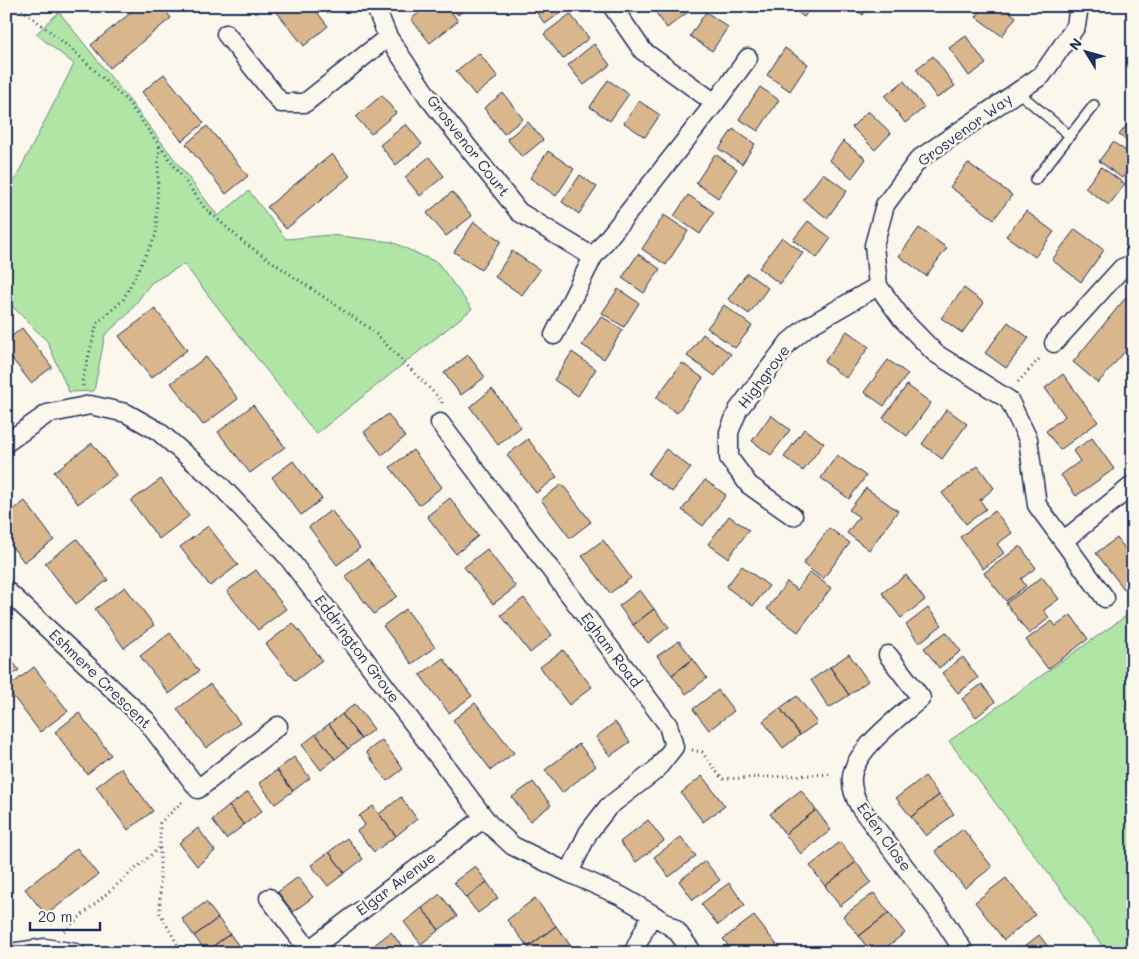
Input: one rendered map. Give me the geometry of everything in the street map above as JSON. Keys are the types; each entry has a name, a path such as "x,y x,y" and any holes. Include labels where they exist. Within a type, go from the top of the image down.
{"street":[{"name":"Grosvenor Court","path":"375,6 388,37 428,97 519,212 593,256"},
{"path":"612,6 643,51 715,103"},
{"name":"Grosvenor Way","path":"878,286 874,245 885,205 919,159 1042,76 1076,26 1079,6"},
{"path":"226,34 281,103 305,103 388,37"},
{"path":"554,335 593,256 715,103 748,58"},
{"path":"1054,343 1122,268 1133,264"},
{"path":"878,286 903,320 934,353 1009,400 1028,439 1037,505 1105,598"},
{"name":"Highgrove","path":"793,516 749,484 729,458 729,432 738,410 789,342 807,327 878,286"},
{"name":"Eddrington Grove","path":"6,443 47,414 90,406 126,413 158,431 216,482 287,556 484,818 501,836 513,846 621,896 652,914 676,930 693,953"},
{"name":"Egham Road","path":"440,423 668,725 674,747"},
{"path":"1063,541 1133,485"},
{"name":"Eshmere Crescent","path":"6,590 146,720 198,789"},
{"path":"852,776 858,760 876,737 921,698 888,655"},
{"path":"198,789 278,726"},
{"path":"569,873 588,833 608,807 656,770 674,747"},
{"name":"Eden Close","path":"852,776 854,794 860,807 937,910 965,953"},
{"name":"Elgar Avenue","path":"269,898 307,951 484,818"},
{"path":"633,953 652,914"},
{"path":"10,953 45,948 76,953"}],"lane":[{"path":"1018,92 1070,135"},
{"path":"1035,180 1094,105"}],"path":[{"path":"18,6 74,51 128,102 204,207 243,242 372,330 442,401 440,423"},
{"path":"90,406 82,382 97,323 123,300 156,235 160,145"},
{"path":"1004,397 1054,343"},
{"path":"674,747 702,752 722,779 834,774 852,776"},
{"path":"182,953 160,913 160,823 198,789"},
{"path":"45,948 160,848"}],"green space":[{"path":"59,12 218,216 249,191 286,239 331,235 392,242 438,263 472,309 316,434 184,264 151,283 128,314 105,335 94,391 69,392 47,341 6,300 6,197 74,64 36,34"},
{"path":"1133,611 1133,953 1108,953 949,741"}],"building":[{"path":"139,6 162,6 171,18 110,68 91,45"},
{"path":"272,6 312,6 328,26 304,46"},
{"path":"428,6 447,6 458,21 430,43 411,19"},
{"path":"450,6 469,6 458,15"},
{"path":"532,6 568,6 568,7 545,24"},
{"path":"651,6 692,6 693,8 667,28"},
{"path":"789,6 812,6 804,17"},
{"path":"850,6 869,6 863,15"},
{"path":"984,6 1002,6 1016,17 1002,36 976,17"},
{"path":"706,12 728,27 712,51 690,36"},
{"path":"570,14 589,38 563,59 544,34"},
{"path":"966,36 986,64 969,76 949,48"},
{"path":"594,44 610,65 584,85 568,65"},
{"path":"785,48 808,64 790,91 767,75"},
{"path":"479,53 498,77 475,95 456,71"},
{"path":"933,56 955,86 937,98 916,69"},
{"path":"164,74 204,123 182,141 142,92"},
{"path":"608,80 629,94 610,121 590,107"},
{"path":"904,81 924,108 905,123 885,96"},
{"path":"760,87 779,100 758,131 739,119"},
{"path":"503,93 523,119 504,134 484,108"},
{"path":"382,95 396,113 371,134 356,117"},
{"path":"639,101 660,115 645,137 624,123"},
{"path":"868,111 891,133 875,150 852,127"},
{"path":"1133,117 1133,145 1119,135"},
{"path":"528,122 543,140 522,157 507,139"},
{"path":"406,124 422,144 396,165 380,145"},
{"path":"207,126 248,176 226,194 186,144"},
{"path":"733,129 755,144 742,164 719,149"},
{"path":"843,141 866,159 852,178 829,160"},
{"path":"1113,142 1133,156 1133,163 1122,178 1099,161"},
{"path":"548,151 574,169 556,196 530,178"},
{"path":"332,154 350,176 286,229 267,207"},
{"path":"715,154 737,169 718,198 696,183"},
{"path":"429,157 444,176 420,196 405,177"},
{"path":"968,163 1012,195 994,219 950,187"},
{"path":"1101,167 1125,184 1109,205 1085,188"},
{"path":"823,173 847,191 827,218 803,200"},
{"path":"580,175 597,187 579,214 562,202"},
{"path":"452,192 472,216 446,236 427,213"},
{"path":"688,195 714,212 700,234 674,216"},
{"path":"1026,211 1054,232 1035,257 1006,236"},
{"path":"664,215 688,231 666,265 642,249"},
{"path":"808,221 831,238 817,258 793,240"},
{"path":"474,222 501,241 481,270 454,252"},
{"path":"919,228 947,248 926,276 899,256"},
{"path":"1075,229 1104,250 1081,282 1052,260"},
{"path":"782,237 803,253 780,284 759,268"},
{"path":"512,251 540,270 522,295 495,277"},
{"path":"638,254 660,269 644,293 622,278"},
{"path":"747,273 768,288 749,314 728,299"},
{"path":"964,288 984,303 962,333 941,318"},
{"path":"618,289 639,303 624,327 602,313"},
{"path":"1132,290 1133,342 1098,383 1073,362"},
{"path":"724,305 752,326 735,348 707,328"},
{"path":"155,309 187,350 151,378 119,336"},
{"path":"601,316 623,330 604,359 582,345"},
{"path":"1008,322 1029,338 1006,368 985,353"},
{"path":"22,328 52,367 31,383 6,351 6,341"},
{"path":"847,331 869,347 846,378 824,362"},
{"path":"703,334 731,354 715,376 687,356"},
{"path":"572,352 596,369 578,396 554,380"},
{"path":"468,355 485,377 461,395 444,373"},
{"path":"206,357 238,399 203,425 171,383"},
{"path":"888,360 908,374 884,406 864,392"},
{"path":"682,363 703,378 677,413 656,398"},
{"path":"1063,374 1098,422 1060,450 1046,431 1065,416 1045,388"},
{"path":"907,385 931,403 907,436 883,418"},
{"path":"492,389 521,427 498,445 470,407"},
{"path":"253,405 285,447 250,473 218,432"},
{"path":"947,409 967,424 942,459 922,444"},
{"path":"388,414 405,437 382,455 364,432"},
{"path":"771,415 790,430 771,455 752,441"},
{"path":"804,429 824,443 803,471 784,457"},
{"path":"1092,438 1114,469 1076,496 1061,475 1080,461 1073,451"},
{"path":"528,439 557,477 536,493 507,455"},
{"path":"92,443 116,475 78,504 54,472"},
{"path":"666,449 691,468 672,492 648,474"},
{"path":"413,450 442,487 419,505 390,467"},
{"path":"837,455 866,476 849,499 821,478"},
{"path":"293,461 322,499 301,515 272,477"},
{"path":"978,466 994,488 980,500 986,509 966,524 942,493"},
{"path":"161,479 189,516 159,539 131,501"},
{"path":"705,480 726,495 703,526 682,510"},
{"path":"562,484 591,522 570,538 541,500"},
{"path":"866,488 898,511 869,550 847,533 859,517 849,510"},
{"path":"450,498 478,536 456,554 427,516"},
{"path":"25,501 54,540 24,562 6,539 6,515"},
{"path":"331,510 360,548 337,565 309,527"},
{"path":"995,511 1012,533 997,544 1004,553 983,569 960,537"},
{"path":"729,516 749,530 728,558 708,544"},
{"path":"208,526 238,565 210,586 180,547"},
{"path":"829,528 850,543 823,579 803,564"},
{"path":"1117,538 1130,555 1133,553 1133,583 1124,589 1096,553"},
{"path":"77,539 108,580 76,604 45,563"},
{"path":"603,540 631,578 610,593 582,556"},
{"path":"1020,546 1036,568 1021,579 1026,586 1006,601 984,573"},
{"path":"487,549 516,587 493,604 464,567"},
{"path":"368,559 397,596 374,614 345,576"},
{"path":"742,566 769,586 753,606 726,587"},
{"path":"256,570 286,609 258,630 227,591"},
{"path":"810,572 831,588 798,632 767,609 787,582 797,590"},
{"path":"906,575 925,600 901,618 882,593"},
{"path":"1042,577 1059,599 1044,610 1049,618 1029,634 1006,603"},
{"path":"125,587 154,625 124,648 95,609"},
{"path":"640,590 654,609 633,625 619,606"},
{"path":"524,598 552,635 530,653 501,615"},
{"path":"928,608 942,625 919,643 906,625"},
{"path":"406,609 435,647 412,664 383,626"},
{"path":"654,609 669,627 648,643 633,625"},
{"path":"1071,615 1088,639 1048,669 1026,640 1052,621 1056,626"},
{"path":"293,623 322,660 295,681 266,644"},
{"path":"946,632 961,651 939,668 924,648"},
{"path":"170,633 199,671 169,694 140,656"},
{"path":"679,641 693,659 672,675 657,656"},
{"path":"563,650 592,687 569,705 540,667"},
{"path":"6,653 19,670 6,680"},
{"path":"849,654 868,681 849,695 830,667"},
{"path":"963,657 978,678 958,693 942,673"},
{"path":"443,658 472,696 449,713 420,675"},
{"path":"693,659 707,678 686,694 672,675"},
{"path":"34,667 68,711 40,732 7,688"},
{"path":"830,667 849,695 829,708 811,680"},
{"path":"210,684 240,723 206,748 177,709"},
{"path":"982,684 995,702 976,717 962,699"},
{"path":"718,690 734,711 709,730 693,709"},
{"path":"797,696 817,723 800,735 780,708"},
{"path":"475,703 514,753 491,770 453,720"},
{"path":"355,704 374,729 361,739 342,714"},
{"path":"780,708 800,735 783,748 763,721"},
{"path":"79,713 111,755 87,774 55,732"},
{"path":"342,714 361,739 348,749 329,724"},
{"path":"615,722 630,742 610,756 596,737"},
{"path":"329,724 348,749 335,759 316,734"},
{"path":"316,734 335,759 321,770 302,745"},
{"path":"382,740 403,769 387,781 366,752"},
{"path":"579,744 596,766 562,793 545,770"},
{"path":"294,757 310,778 293,791 277,770"},
{"path":"121,768 153,811 128,830 96,787"},
{"path":"277,770 293,791 275,804 259,783"},
{"path":"702,776 725,806 703,822 681,793"},
{"path":"925,776 939,795 911,817 896,798"},
{"path":"533,782 551,805 530,821 512,797"},
{"path":"801,790 816,810 785,834 770,814"},
{"path":"248,792 262,811 244,825 229,806"},
{"path":"939,795 954,814 926,836 911,817"},
{"path":"401,797 417,819 396,836 379,814"},
{"path":"229,806 244,825 226,839 212,820"},
{"path":"373,806 396,836 374,852 357,831 365,825 359,816"},
{"path":"816,810 831,830 801,854 785,834"},
{"path":"648,820 664,841 636,862 620,842"},
{"path":"198,828 215,851 197,866 179,843"},
{"path":"963,829 992,867 965,888 935,851"},
{"path":"681,837 696,856 669,877 654,857"},
{"path":"347,838 363,859 345,873 329,852"},
{"path":"840,842 856,862 825,886 810,866"},
{"path":"77,848 98,875 46,915 25,889"},
{"path":"329,852 345,873 328,886 311,865"},
{"path":"705,861 720,880 693,900 679,881"},
{"path":"856,862 871,882 840,906 825,886"},
{"path":"475,866 487,882 466,898 454,882"},
{"path":"298,877 313,897 293,912 278,892"},
{"path":"1006,878 1035,915 1004,940 975,902"},
{"path":"487,882 498,898 478,913 466,898"},
{"path":"729,883 745,905 718,925 701,904"},
{"path":"874,893 889,913 859,936 843,916"},
{"path":"440,894 457,916 439,930 422,908"},
{"path":"535,898 556,926 528,947 507,920"},
{"path":"206,902 218,918 194,936 182,919"},
{"path":"422,908 439,930 421,944 404,922"},
{"path":"889,913 905,933 879,953 871,953 859,936"},
{"path":"754,916 783,953 734,953 723,939"},
{"path":"218,918 230,934 206,951 194,936"},
{"path":"556,926 576,953 533,953 528,947"},
{"path":"391,932 407,953 378,953 373,946"},
{"path":"230,934 241,949 237,953 207,953 206,951"},
{"path":"1039,935 1053,953 1016,953"}]}
